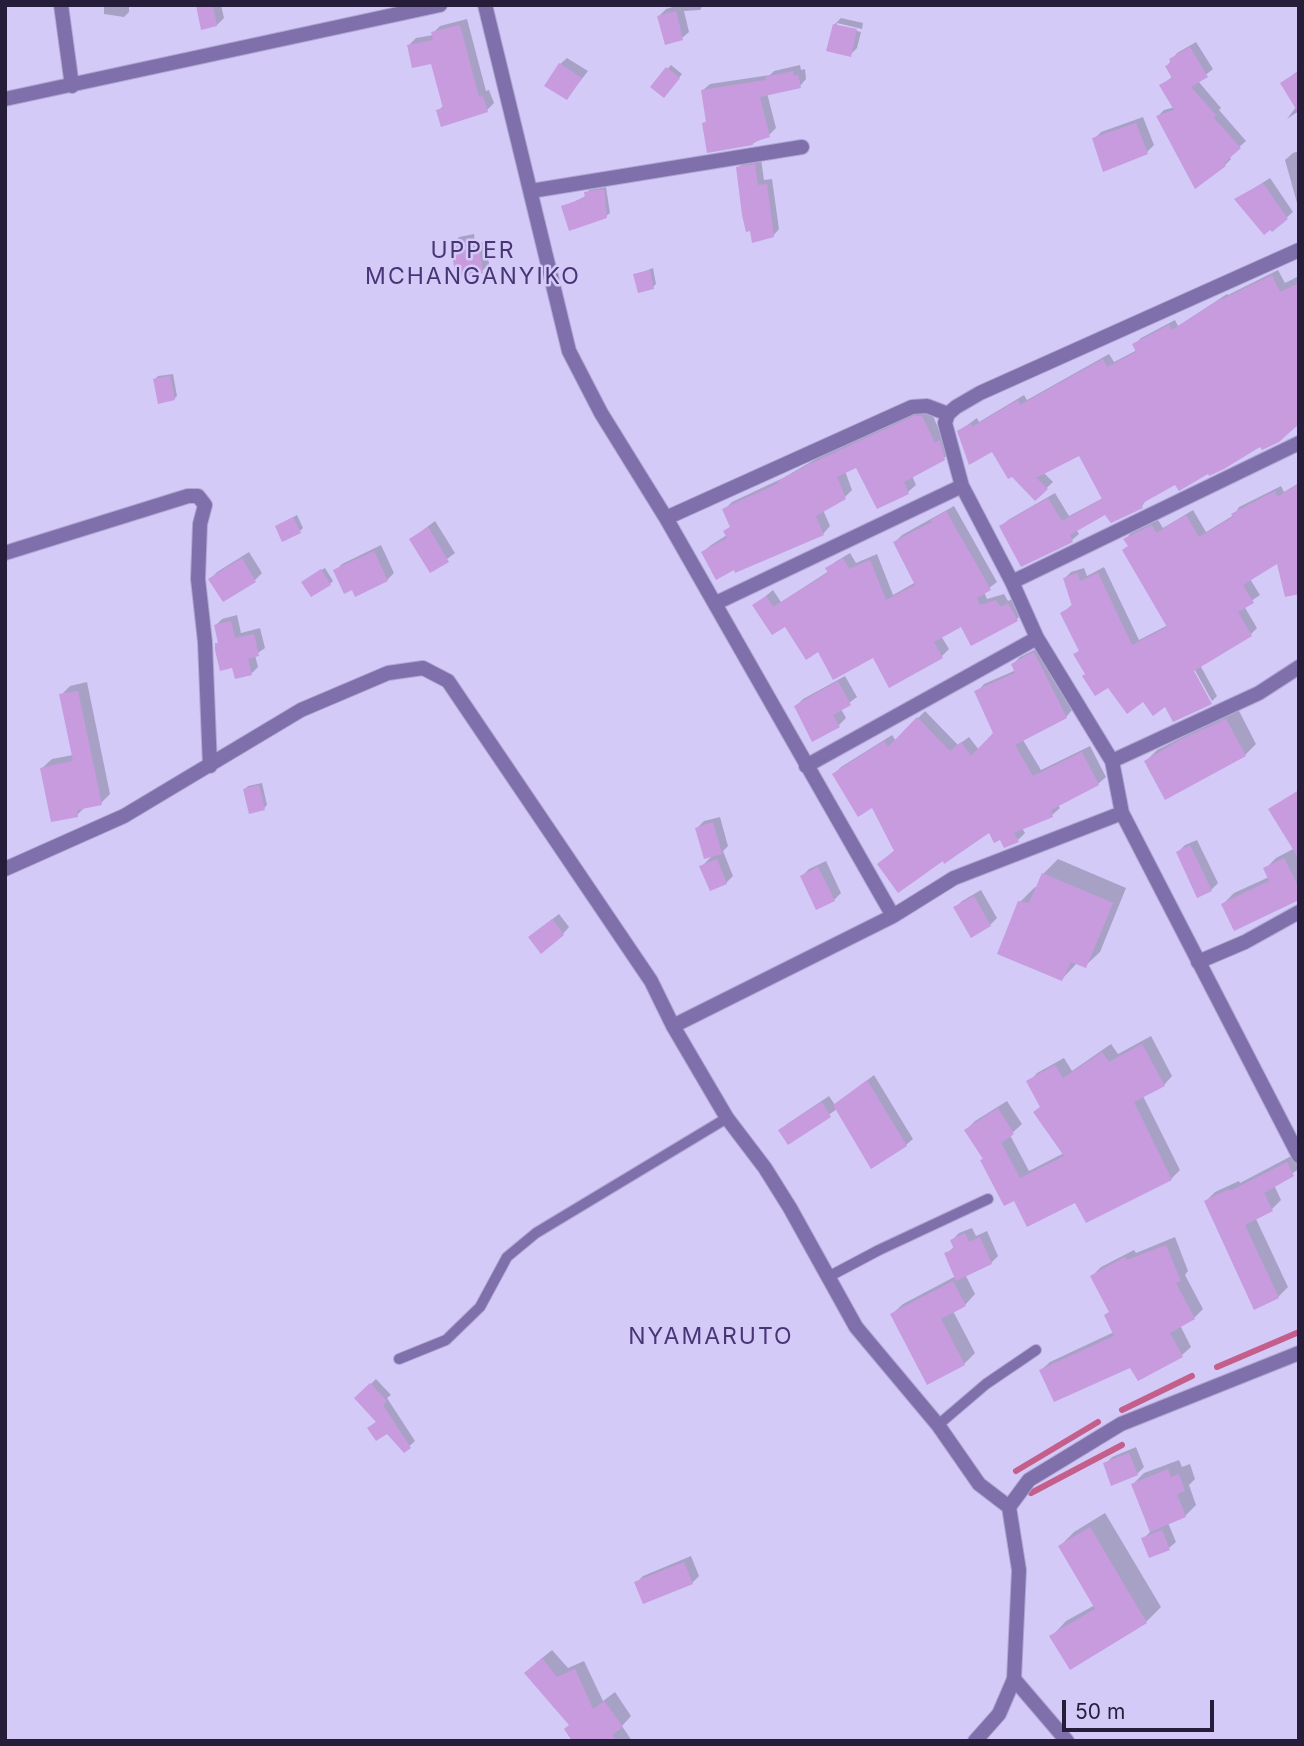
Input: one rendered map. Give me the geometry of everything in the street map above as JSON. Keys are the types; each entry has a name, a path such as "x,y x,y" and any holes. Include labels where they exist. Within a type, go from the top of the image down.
{"street":[{"path":"61,5 72,86"},
{"path":"5,99 440,5"},
{"path":"485,5 569,351 601,413 716,603 893,916"},
{"path":"531,191 802,147"},
{"path":"1299,250 980,393 948,414 945,424 962,486 1012,582 1037,638 1112,761 1122,813 1299,1156"},
{"path":"666,518 912,407 927,406 948,414"},
{"path":"1012,582 1299,443"},
{"path":"716,603 962,486"},
{"path":"5,553 188,496 198,496 205,505 200,524 198,579 205,642 210,766"},
{"path":"806,766 1037,638"},
{"path":"1112,761 1259,693 1299,667"},
{"path":"5,869 124,816 301,710 388,673 424,668 448,681 651,981 673,1026 727,1118 765,1168 856,1327 938,1425 979,1484 1009,1507 1019,1570 1014,1679 999,1714 975,1741"},
{"path":"673,1026 893,916 954,878 1122,813"},
{"path":"1198,962 1245,942 1299,912"},
{"path":"1009,1507 1029,1480 1121,1424 1299,1353"},
{"path":"1014,1679 1067,1741"}],"lane":[{"path":"399,1360 446,1340 480,1307 507,1257 536,1233 727,1118"},
{"path":"828,1277 988,1199"},
{"path":"938,1425 986,1384 1036,1350"}],"building":[{"path":"196,5 213,5 217,26 201,30"},
{"path":"676,11 683,40 665,45 657,16"},
{"path":"833,24 857,29 851,57 826,51"},
{"path":"460,25 479,97 483,96 488,112 441,127 436,110 443,108 431,64 412,68 407,45 433,40 431,32"},
{"path":"1190,47 1208,77 1191,87 1241,148 1224,163 1226,166 1195,189 1156,116 1174,110 1159,85 1172,78 1165,66 1171,63 1169,59"},
{"path":"559,63 582,78 567,100 544,86"},
{"path":"666,67 680,78 664,98 650,87"},
{"path":"793,71 794,76 798,75 801,88 760,97 770,137 752,143 753,145 707,153 702,123 706,122 701,90 766,80 765,77"},
{"path":"1299,71 1299,114 1280,83"},
{"path":"1136,123 1148,154 1103,172 1092,138"},
{"path":"755,164 758,185 767,184 774,237 752,243 750,231 746,232 742,215 736,167"},
{"path":"1263,183 1288,219 1264,235 1234,199"},
{"path":"604,189 607,218 569,231 561,206 585,198 584,192"},
{"path":"467,240 469,249 479,248 483,273 456,278 450,243"},
{"path":"650,270 654,289 638,293 633,274"},
{"path":"1272,275 1280,292 1299,283 1299,424 1279,442 1262,450 1260,447 1224,469 1209,476 1208,474 1179,491 1175,485 1141,504 1143,508 1111,523 1105,515 1070,535 1073,542 1021,567 999,526 1048,498 1062,521 1102,499 1079,456 1036,478 1048,489 1035,501 1012,477 1008,479 992,452 969,465 957,431 971,423 972,427 1018,400 1020,405 1103,359 1107,367 1136,352 1132,344 1169,325 1172,330 1220,299"},
{"path":"170,376 175,400 158,404 153,379"},
{"path":"914,416 922,416 935,443 940,440 945,460 904,482 909,494 877,509 856,468 837,477 846,499 816,516 824,535 735,573 734,570 716,580 701,552 727,538 723,531 730,527 722,509 779,483 778,481 810,464"},
{"path":"1299,484 1299,594 1285,597 1277,564 1243,585 1254,603 1238,612 1252,636 1194,671 1212,704 1173,722 1165,707 1153,716 1143,702 1127,714 1108,688 1095,696 1082,676 1085,674 1073,654 1079,651 1060,613 1072,606 1063,578 1078,573 1080,581 1098,573 1132,645 1167,627 1122,550 1128,546 1123,539 1152,525 1156,533 1186,515 1199,537 1233,517 1231,514 1275,491 1277,497"},
{"path":"946,511 991,590 977,598 980,605 996,600 1001,607 1008,603 1018,621 971,646 961,627 934,642 943,658 889,688 873,658 833,680 818,652 806,660 785,627 772,635 752,605 766,596 773,607 828,573 825,568 843,558 849,569 870,560 886,600 915,585 893,542 932,522 931,520"},
{"path":"293,517 301,533 282,542 275,526"},
{"path":"428,527 449,562 430,573 409,539"},
{"path":"374,551 388,581 355,597 352,590 344,594 333,570"},
{"path":"242,558 256,582 223,602 208,579"},
{"path":"321,569 331,585 311,597 301,582"},
{"path":"231,621 235,638 254,634 259,656 248,659 252,675 235,679 232,668 220,671 215,650 215,643 218,643 214,625"},
{"path":"1034,652 1067,718 1015,745 1033,776 1082,752 1099,785 1051,810 1053,817 1014,833 1019,842 1004,848 1000,840 994,843 989,833 898,893 877,864 894,851 872,808 858,817 832,774 884,741 888,747 917,717 950,751 961,742 971,756 993,733 974,691 1015,673 1011,664"},
{"path":"838,681 851,705 833,715 840,727 812,742 794,706"},
{"path":"78,691 102,805 77,810 78,817 51,822 40,768 73,761 59,694"},
{"path":"1226,719 1246,756 1165,800 1144,761 1182,739"},
{"path":"259,785 265,810 249,814 243,789"},
{"path":"1299,790 1299,859 1268,809"},
{"path":"713,822 722,854 704,859 695,828"},
{"path":"1190,845 1212,891 1197,898 1176,852"},
{"path":"1284,858 1299,888 1299,900 1234,931 1221,904 1269,881 1263,868"},
{"path":"717,859 727,884 710,891 699,866"},
{"path":"818,867 835,901 816,910 800,876"},
{"path":"1042,873 1113,903 1086,968 1071,962 1062,981 997,954 1018,901 1029,903"},
{"path":"974,896 991,926 971,938 953,907"},
{"path":"552,919 564,935 541,954 528,937"},
{"path":"1142,1044 1165,1086 1134,1102 1172,1180 1086,1223 1075,1203 1027,1227 1014,1201 1004,1206 980,1160 983,1159 964,1130 998,1108 1014,1134 1001,1143 1020,1178 1064,1156 1033,1112 1040,1107 1026,1081 1055,1065 1063,1078 1102,1052 1109,1062"},
{"path":"867,1080 907,1146 871,1169 833,1105"},
{"path":"822,1102 831,1117 788,1145 778,1130"},
{"path":"1287,1162 1294,1176 1264,1193 1273,1211 1245,1225 1279,1298 1254,1310 1204,1201"},
{"path":"965,1233 969,1242 980,1237 992,1264 956,1281 944,1253 954,1249 950,1240"},
{"path":"1166,1245 1181,1281 1176,1283 1195,1319 1170,1333 1183,1357 1138,1381 1130,1368 1054,1402 1039,1370 1114,1336 1104,1315 1109,1312 1090,1276 1125,1257 1127,1260"},
{"path":"953,1281 966,1306 941,1319 965,1365 927,1385 890,1314"},
{"path":"370,1383 387,1401 383,1405 411,1448 404,1453 387,1434 376,1441 367,1428 376,1422 354,1398"},
{"path":"1129,1453 1138,1475 1111,1486 1103,1463"},
{"path":"1168,1469 1171,1477 1179,1474 1185,1491 1177,1494 1186,1517 1150,1532 1131,1484"},
{"path":"1090,1527 1147,1623 1070,1670 1049,1636 1095,1609 1058,1546"},
{"path":"1162,1530 1170,1550 1149,1558 1141,1538"},
{"path":"684,1562 693,1584 643,1604 634,1582"},
{"path":"542,1658 557,1677 575,1669 593,1709 604,1701 623,1727 612,1735 616,1741 572,1741 564,1729 569,1725 524,1673"}],"waterway":[{"path":"1217,1367 1299,1332"},
{"path":"1122,1410 1192,1376"},
{"path":"1016,1471 1098,1422"},
{"path":"1031,1493 1122,1445"}],"district":[{"name":"UPPER MCHANGANYIKO","path":"473,264"},
{"name":"NYAMARUTO","path":"711,1337"}]}
